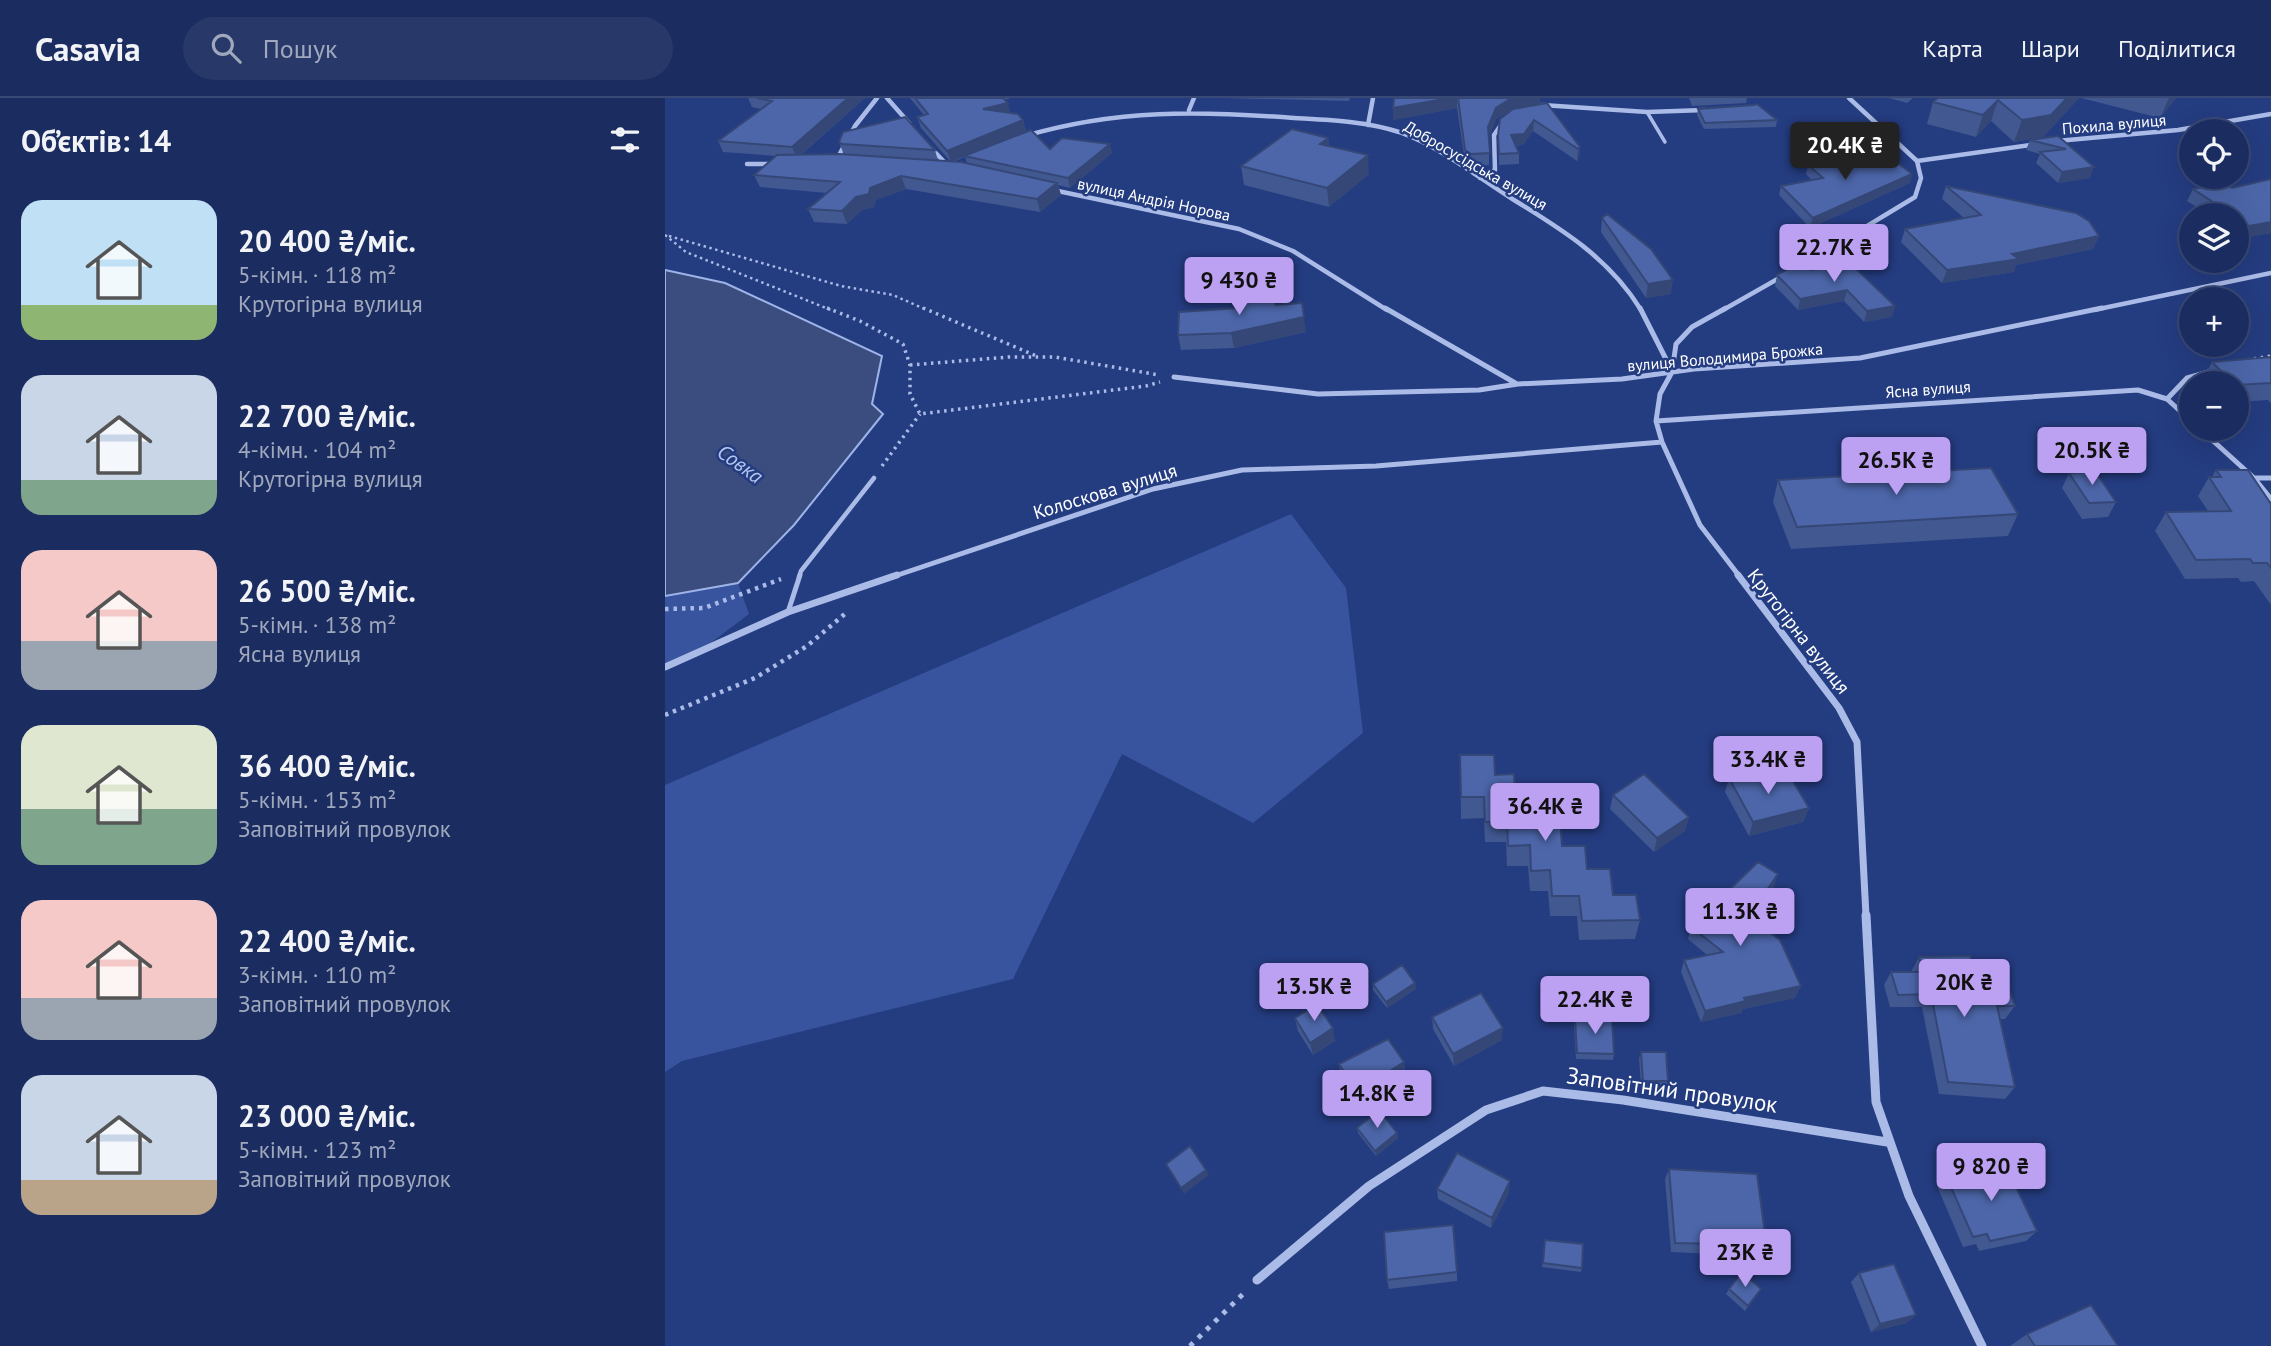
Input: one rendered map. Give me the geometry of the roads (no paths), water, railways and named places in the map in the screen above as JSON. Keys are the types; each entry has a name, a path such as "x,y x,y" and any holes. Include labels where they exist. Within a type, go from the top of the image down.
{"street":[{"path":"830,162 844,162 838,156 842,148 865,111 877,98"},
{"path":"887,98 912,127"},
{"path":"1189,110 1194,98"},
{"path":"1368,125 1373,98"},
{"path":"1849,98 1917,161"},
{"path":"1531,107 1564,106 1647,112 1717,109"},
{"name":"Добросусідська вулиця","path":"1024,136 1098,116 1189,110 1368,125 1403,134 1480,178 1580,243 1609,266 1660,339 1672,372"},
{"name":"Похила вулиця","path":"1917,161 2086,137 2178,130 2271,114"},
{"path":"1480,178 1495,170 1493,139 1500,122 1510,115"},
{"path":"929,146 950,168"},
{"name":"Крутогірна вулиця","path":"1917,161 1921,178 1915,197 1877,223 1692,327 1676,344 1672,372 1660,394 1656,421 1662,442 1700,525 1839,708 1857,741 1876,1102 1887,1142 1948,1280 1982,1346"},
{"path":"747,164 775,164"},
{"path":"936,167 959,166"},
{"name":"вулиця Андрія Норова","path":"1041,187 1239,229 1293,251 1417,328 1518,384"},
{"name":"вулиця Володимира Брожка","path":"1174,377 1318,394 1479,390 1518,384 1622,379 1672,372 1860,358 2271,273"},
{"path":"2179,386 2167,398 2179,410"},
{"name":"Ясна вулиця","path":"1656,421 2138,390 2167,398"},
{"path":"2213,441 2254,478 2271,499"},
{"name":"Колоскова вулиця","path":"665,667 788,612 1153,489 1242,470 1376,466 1662,442"},
{"path":"2254,478 2271,478"},
{"name":"Заповітний провулок","path":"1257,1280 1369,1186 1486,1110 1543,1091 1623,1100 1887,1142"}],"lane":[{"path":"1647,112 1665,142"},
{"path":"788,612 801,572 874,478"}],"water":[{"name":"Совка","path":"665,270 725,283 882,356 872,404 883,414 794,525 738,583 665,596"}]}
